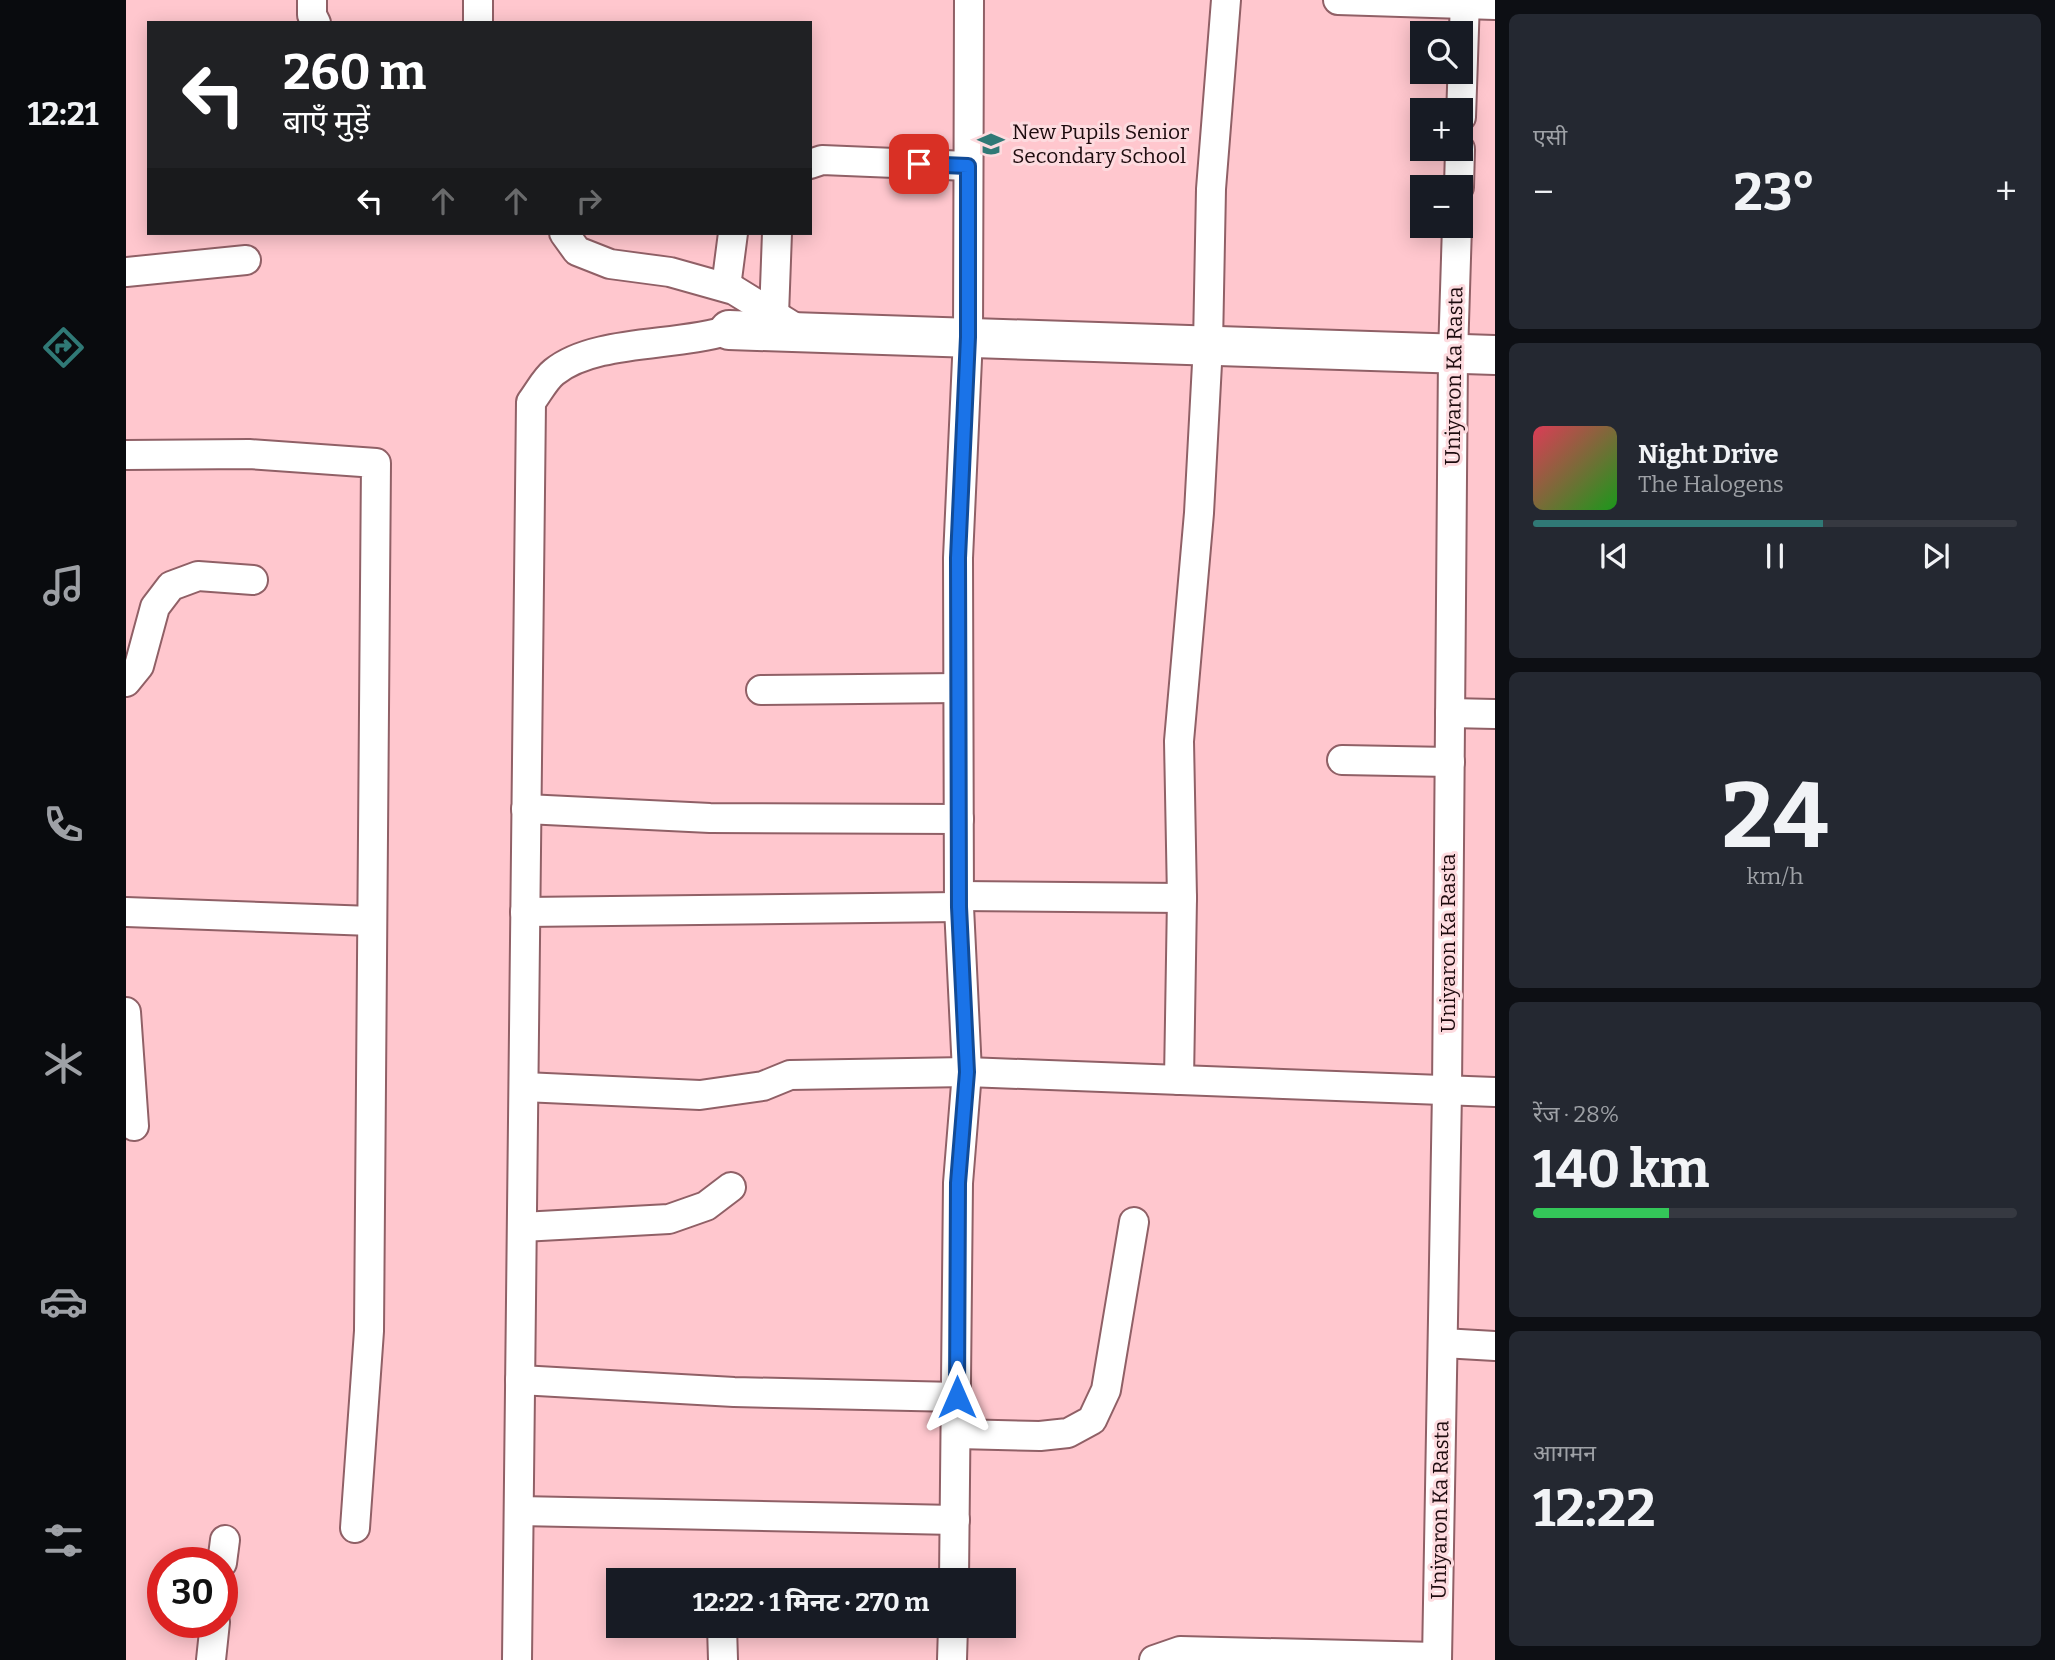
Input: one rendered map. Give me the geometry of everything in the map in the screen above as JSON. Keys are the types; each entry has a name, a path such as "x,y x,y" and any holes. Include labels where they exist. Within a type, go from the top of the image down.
{"street":[{"path":"312,0 312,15 315,21"},
{"path":"478,0 478,21"},
{"path":"954,1568 958,1183 967,1072 959,902 958,558 968,337 971,0"},
{"path":"1179,1080 1182,898 1179,741 1199,513 1208,345 1211,189 1226,0"},
{"path":"1338,0 1495,5"},
{"path":"1462,98 1465,3"},
{"path":"812,163 822,160 968,166"},
{"path":"565,235 577,251 610,264 670,272 726,288 788,323"},
{"path":"726,288 733,235"},
{"path":"777,235 788,323"},
{"name":"Uniyaron Ka Rasta","path":"1437,1659 1447,1091 1453,355 1457,238"},
{"path":"126,272 246,260"},
{"path":"517,1660 531,402 553,372 585,354 788,323 968,337 1495,355"},
{"path":"126,455 249,454 376,463 369,1331 355,1528"},
{"path":"126,682 139,666 155,607 170,586 198,576 253,580"},
{"path":"761,690 958,688"},
{"path":"1450,713 1495,714"},
{"path":"1342,760 1450,762"},
{"path":"526,809 710,818 959,819"},
{"path":"525,912 1182,898"},
{"path":"126,912 372,920"},
{"path":"126,1012 134,1126"},
{"path":"524,1087 701,1095 763,1086 790,1075 967,1072 1495,1093"},
{"path":"522,1227 669,1219 706,1206 731,1187"},
{"path":"957,1434 1040,1436 1068,1433 1092,1420 1106,1390 1134,1222"},
{"path":"1443,1343 1495,1346"},
{"path":"520,1380 734,1392 957,1397"},
{"path":"519,1511 955,1520"},
{"path":"211,1660 213,1638"},
{"path":"722,1638 723,1660"},
{"path":"952,1660 953,1638"},
{"path":"1154,1660 1180,1651 1437,1659"}],"place":[{"name":"New Pupils Senior Secondary School","path":"991,144"}],"route":[{"path":"919,164 968,166 968,337 958,558 959,907 967,1072 958,1183 957,1397"}]}
